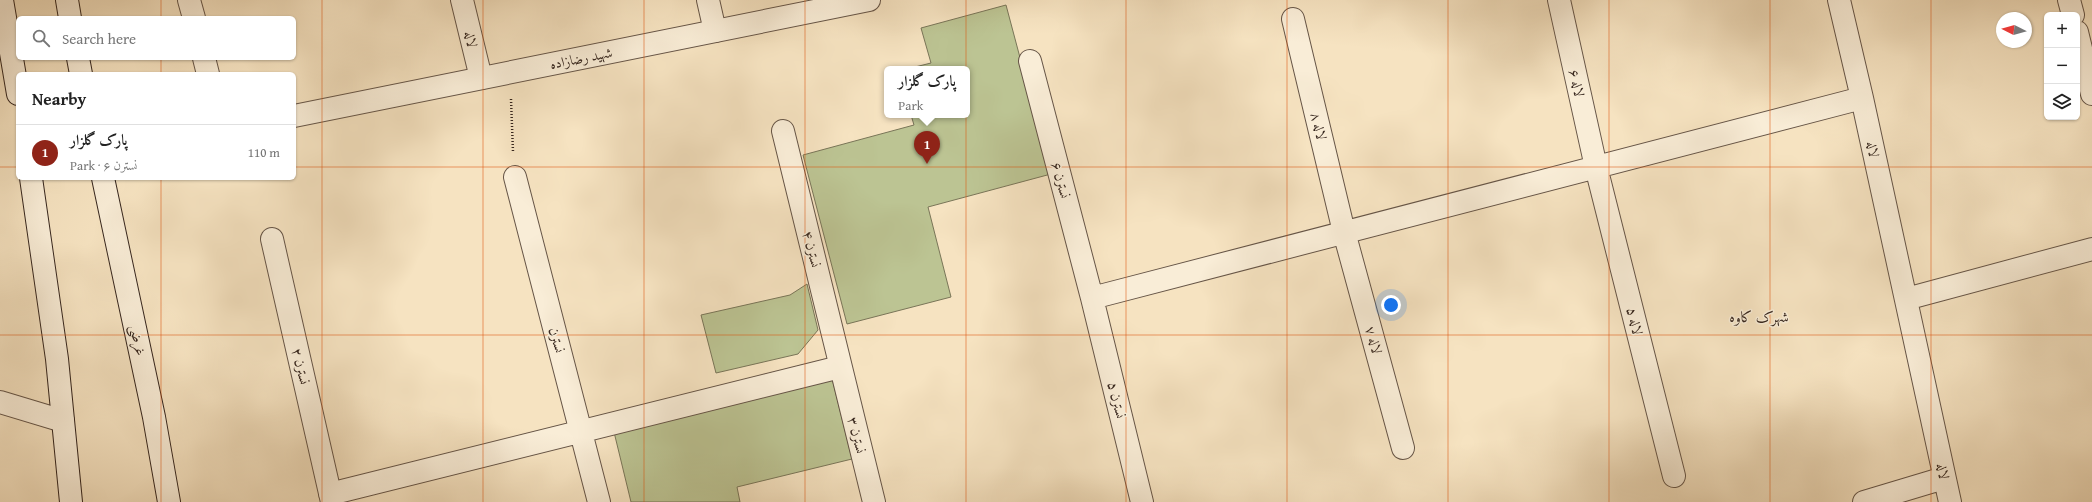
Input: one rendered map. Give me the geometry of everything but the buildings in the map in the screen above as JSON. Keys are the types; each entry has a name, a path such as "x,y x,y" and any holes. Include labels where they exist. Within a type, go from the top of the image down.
{"street":[{"path":"2,0 16,82"},
{"path":"67,0 70,16"},
{"path":"189,0 193,16"},
{"name":"لاله","path":"462,0 481,78"},
{"path":"708,0 715,31"},
{"name":"شهید رضازاده","path":"296,116 869,0"},
{"name":"لاله ۶","path":"1559,0 1596,167"},
{"name":"لاله","path":"1839,0 1862,98 1950,502"},
{"path":"2069,0 2072,12"},
{"name":"لاله ۸","path":"1293,19 1344,232"},
{"path":"2080,44 2092,94"},
{"path":"78,60 81,72"},
{"path":"204,60 208,72"},
{"name":"نسترن ۶","path":"1030,62 1092,298"},
{"path":"1092,298 1862,98"},
{"name":"نسترن ۴","path":"783,131 840,367"},
{"name":"لاله ۵","path":"1596,167 1674,476"},
{"name":"نسترن","path":"515,178 599,502"},
{"path":"32,180 57,359 71,502"},
{"name":"غرضی","path":"103,180 154,417 169,502"},
{"name":"لاله ۷","path":"1344,232 1404,448"},
{"name":"نسترن ۲","path":"272,239 331,498"},
{"path":"1906,299 2092,249"},
{"name":"نسترن ۵","path":"1092,298 1142,502"},
{"path":"331,498 581,432 840,367"},
{"name":"نسترن ۳","path":"840,367 874,502"},
{"path":"0,402 63,421"},
{"path":"1864,502 1944,478"}],"path":[{"path":"509,73 515,178"}],"green space":[{"path":"1006,5 1051,174 928,207 951,297 847,324 803,155 914,125 912,118 970,118 970,66 919,66 931,63 921,28"},
{"path":"807,284 818,330 798,354 716,373 701,315 790,295"},
{"path":"832,378 852,459 737,487 740,502 631,502 614,432"}],"place":[{"name":"پارک گلزار","path":"927,164"}],"district":[{"name":"شهرک کاوه","path":"1759,317"}]}
